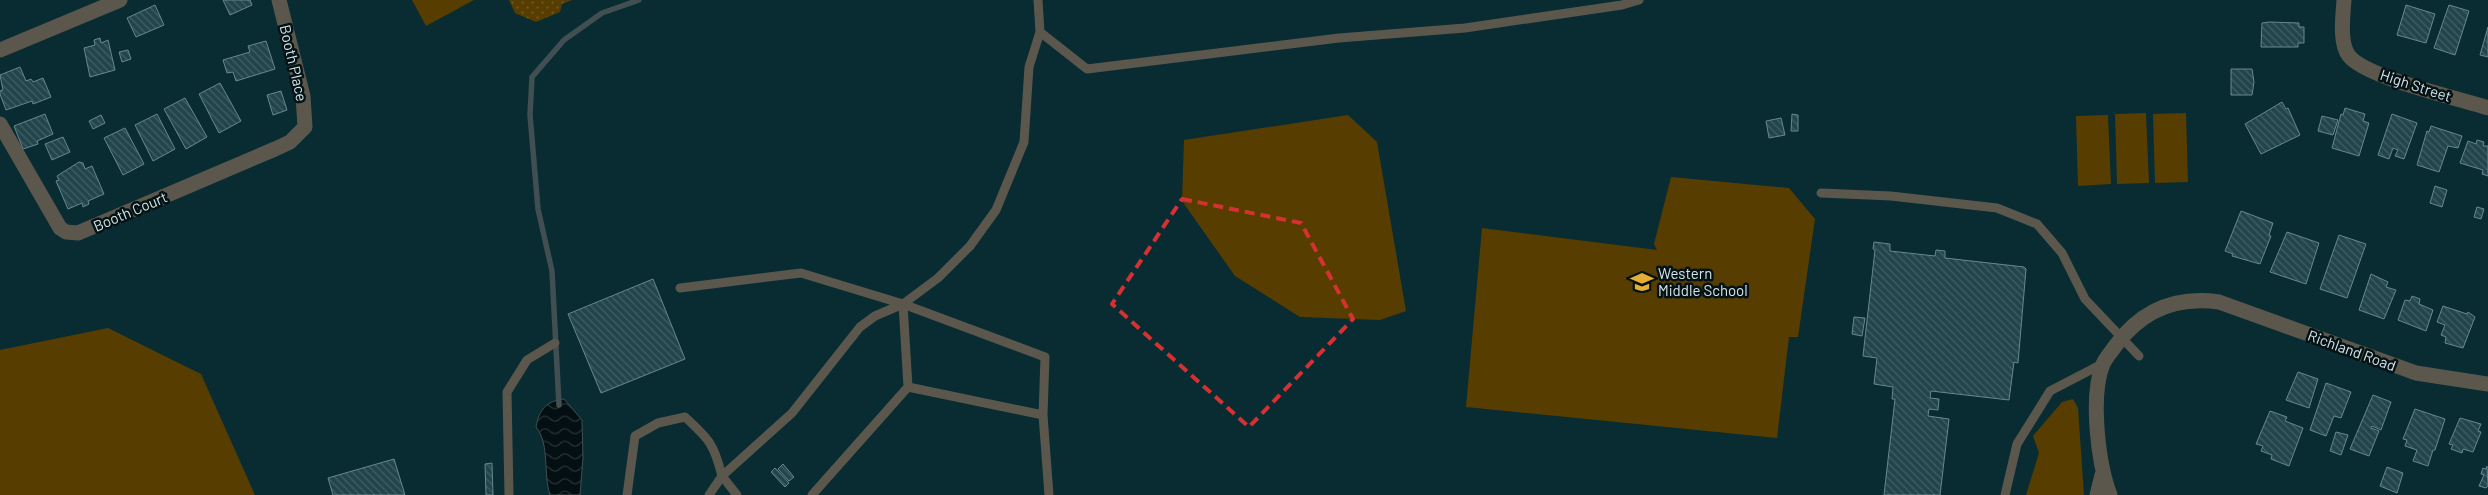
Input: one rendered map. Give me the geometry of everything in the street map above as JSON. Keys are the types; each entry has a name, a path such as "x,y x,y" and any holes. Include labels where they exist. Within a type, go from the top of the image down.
{"street":[{"path":"0,50 120,0"},
{"name":"Booth Place","path":"279,0 304,96 305,127"},
{"name":"High Street","path":"2344,0 2344,42 2349,55 2362,67 2384,76 2488,108"},
{"name":"Booth Court","path":"0,124 60,228 66,232 78,233 283,146 290,142 305,127"},
{"name":"Richland Road","path":"2104,362 2128,329 2168,305 2189,300 2219,302 2416,373 2488,384"},
{"path":"2104,362 2096,396 2102,475 2110,495"},
{"path":"2097,495 2102,475"}],"lane":[{"path":"709,495 722,476 792,414 860,327 875,316 902,304 938,278 970,246 996,210 1024,142 1029,68 1040,32 1038,0"},
{"path":"1040,32 1087,69 1339,38 1465,28 1622,5 1639,0"},
{"path":"1821,193 1891,196 1997,208 2037,224 2062,253 2085,299 2120,340 2139,356"},
{"path":"680,288 801,273 902,304 1046,357 1043,415 1049,495"},
{"path":"812,495 908,387 902,304"},
{"path":"509,495 507,392 527,360 555,343"},
{"path":"2006,495 2017,444 2050,392 2104,362"},
{"path":"908,387 1043,415"},
{"path":"627,495 635,436 658,423 685,417 708,438 717,454 722,476 737,495"}],"highlighted area":[{"path":"1182,199 1301,223 1353,319 1249,427 1112,304"}],"shaded area":[{"path":"412,0 474,0 426,26"},
{"path":"509,0 572,0 562,4 560,12 536,22 515,13"},
{"path":"2146,113 2149,183 2117,184 2115,114"},
{"path":"2186,113 2188,182 2155,183 2153,114"},
{"path":"1348,115 1377,142 1406,311 1380,320 1300,317 1235,276 1182,201 1184,140"},
{"path":"2108,115 2111,184 2078,186 2076,116"},
{"path":"1671,177 1789,188 1815,219 1798,337 1789,337 1777,438 1466,407 1482,228 1657,250 1654,244"},
{"path":"108,328 201,374 255,495 0,495 0,350"},
{"path":"2073,399 2078,408 2084,495 2026,495 2039,453 2033,436 2062,402"}],"water":[{"path":"564,399 582,420 583,458 580,495 550,495 545,450 536,427 544,407 552,402"}],"building":[{"path":"223,0 250,0 252,5 230,15"},
{"path":"155,5 164,25 136,37 127,18"},
{"path":"2406,5 2435,14 2426,43 2397,35"},
{"path":"2449,5 2469,11 2455,55 2434,48"},
{"path":"2262,23 2299,23 2299,27 2304,27 2304,43 2298,43 2298,47 2261,47"},
{"path":"2488,27 2488,57 2480,55"},
{"path":"100,38 101,43 108,40 115,70 90,77 84,48 95,45 94,40"},
{"path":"266,41 275,69 236,81 233,72 227,73 223,60 250,52 248,46"},
{"path":"128,50 131,59 122,62 119,52"},
{"path":"20,67 26,81 31,79 33,82 43,78 51,97 33,104 32,101 6,110 0,94 0,91 3,90 0,75"},
{"path":"2231,69 2252,69 2254,82 2252,95 2231,95"},
{"path":"220,83 241,121 219,133 199,94"},
{"path":"281,91 287,110 273,115 267,95"},
{"path":"185,98 207,137 186,149 164,109"},
{"path":"2282,102 2286,109 2288,108 2300,135 2261,154 2245,124"},
{"path":"2345,108 2365,114 2363,121 2369,123 2359,156 2332,148 2341,114 2343,115"},
{"path":"45,114 53,134 37,141 38,144 23,149 14,126"},
{"path":"157,114 175,149 153,161 135,125"},
{"path":"1792,114 1798,115 1798,131 1791,131"},
{"path":"2392,114 2417,123 2404,159 2395,156 2398,150 2393,148 2389,159 2378,155"},
{"path":"101,115 105,123 93,129 89,121"},
{"path":"2322,116 2338,120 2333,135 2318,131"},
{"path":"1781,118 1785,135 1769,138 1766,121"},
{"path":"2431,126 2462,136 2458,148 2448,146 2439,172 2417,165 2427,131 2429,132"},
{"path":"125,128 144,164 123,175 104,138"},
{"path":"63,137 70,152 52,160 45,144"},
{"path":"2477,140 2484,142 2483,146 2488,146 2488,176 2482,174 2483,170 2460,163 2468,141 2476,144"},
{"path":"79,162 83,163 85,169 92,166 104,194 88,201 89,204 83,207 82,203 68,209 56,181 59,180 57,176"},
{"path":"2435,186 2447,190 2442,207 2430,203"},
{"path":"2477,207 2484,209 2481,219 2474,217"},
{"path":"2241,211 2273,223 2269,235 2271,236 2260,264 2232,256 2233,254 2225,251"},
{"path":"2287,232 2319,243 2306,284 2270,272"},
{"path":"2339,235 2366,244 2347,298 2320,289"},
{"path":"1874,242 1890,244 1890,251 1935,256 1936,250 1945,251 1945,258 2024,267 2026,269 2018,363 2014,362 2009,400 1931,391 1930,398 1939,399 1938,410 1929,409 1928,416 1949,419 1940,495 1884,495 1895,399 1892,399 1893,387 1874,384 1877,358 1863,356 1875,250 1873,249"},
{"path":"2371,274 2388,282 2386,287 2396,290 2384,319 2359,310"},
{"path":"653,279 685,359 601,393 568,314"},
{"path":"2412,296 2420,299 2419,304 2433,310 2426,331 2398,320 2405,300 2410,301"},
{"path":"2443,306 2467,314 2468,312 2475,317 2463,348 2445,343 2446,337 2441,335 2445,325 2437,322"},
{"path":"1854,317 1865,318 1862,336 1852,334"},
{"path":"2298,372 2318,379 2309,408 2286,400"},
{"path":"2326,383 2351,392 2341,418 2334,416 2326,436 2310,430"},
{"path":"2373,395 2391,402 2381,430 2372,426 2371,428 2379,431 2369,456 2350,449"},
{"path":"2415,409 2445,419 2428,466 2413,461 2417,450 2405,446 2407,440 2403,439"},
{"path":"2270,411 2287,417 2285,421 2303,428 2289,466 2271,459 2272,455 2261,451 2263,446 2256,444"},
{"path":"2460,418 2481,424 2478,431 2481,432 2473,452 2463,449 2462,453 2451,449 2453,445 2449,444"},
{"path":"2336,432 2348,435 2341,455 2330,451"},
{"path":"394,459 405,495 333,495 328,478"},
{"path":"492,463 493,495 486,495 485,464"},
{"path":"783,464 794,477 789,481 778,469"},
{"path":"2487,466 2488,486 2486,488 2479,486 2484,475 2481,474 2483,468 2486,469"},
{"path":"2387,467 2403,473 2397,493 2380,486"},
{"path":"775,468 789,483 785,487 771,472"}],"waterway":[{"path":"559,405 552,271 538,209 530,115 532,77 564,40 602,13 639,0"}],"place":[{"name":"Western Middle School","path":"1642,282"}]}
